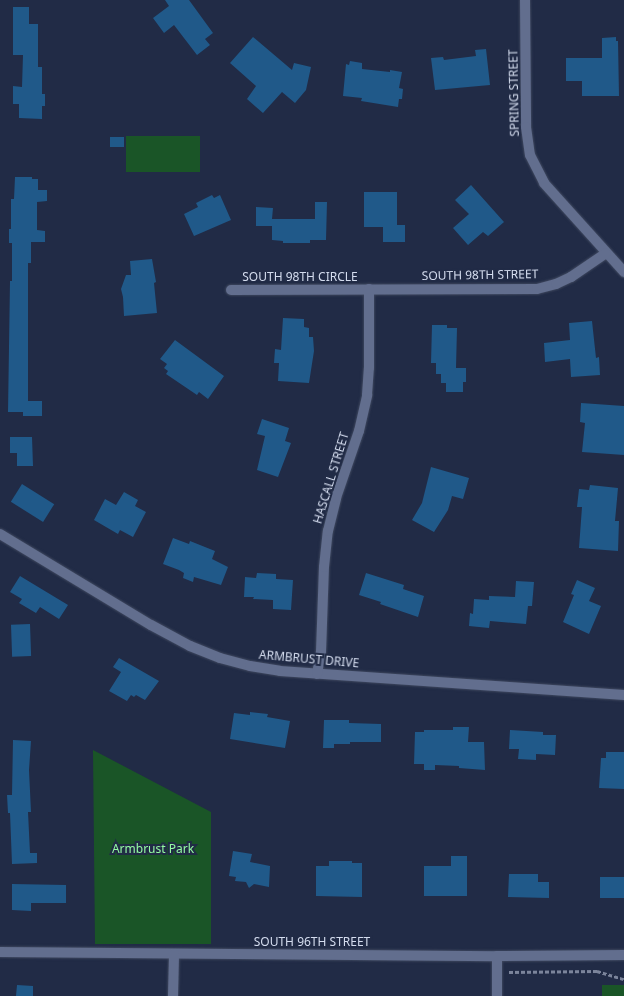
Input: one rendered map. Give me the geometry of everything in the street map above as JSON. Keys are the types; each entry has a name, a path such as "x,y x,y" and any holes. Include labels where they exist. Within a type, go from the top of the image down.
{"street":[{"name":"SPRING STREET","path":"525,0 526,127 530,155 536,171 544,183 624,272"},
{"name":"SOUTH 98TH STREET","path":"369,289 537,289 571,278 606,253"},
{"name":"SOUTH 98TH CIRCLE","path":"230,290 369,289"},
{"name":"HASCALL STREET","path":"316,674 321,652 324,567 328,531 336,498 359,431 366,395 369,368 369,289"},
{"name":"ARMBRUST DRIVE","path":"0,534 151,625 190,646 220,658 250,666 280,671 316,674 624,695"},
{"name":"SOUTH 96TH STREET","path":"0,952 498,956 624,955"},
{"path":"173,996 174,954"},
{"path":"497,996 498,956"}],"path":[{"path":"509,970 597,971 624,979"}],"green space":[{"path":"126,136 200,136 200,172 126,172"},
{"name":"Armbrust Park","path":"93,750 211,812 211,944 95,944"},
{"path":"602,985 624,985 624,996 602,996"}],"building":[{"path":"165,0 189,0 213,33 205,39 210,45 197,55 174,25 164,33 153,18 169,6"},
{"path":"13,7 29,7 29,24 38,24 38,67 42,67 42,94 45,94 45,106 42,106 42,119 19,118 19,104 13,104 13,86 22,87 23,55 13,55"},
{"path":"253,37 292,70 294,63 311,67 306,90 295,103 282,92 263,113 247,99 256,86 230,63"},
{"path":"616,37 616,41 618,41 619,96 582,96 582,81 566,81 566,58 602,58 602,38"},
{"path":"486,49 490,85 435,90 431,58 443,57 444,60 476,56 475,50"},
{"path":"350,61 362,63 362,69 402,72 399,88 403,89 402,99 399,99 398,107 361,101 362,98 343,96 346,64 349,65"},
{"path":"110,137 124,137 124,147 110,147"},
{"path":"15,177 32,177 32,179 38,179 38,190 47,190 47,201 37,202 37,230 45,231 45,242 31,242 31,263 28,263 28,401 42,401 42,416 23,416 23,412 8,412 10,281 12,281 12,243 9,243 9,229 11,229 11,199 14,199"},
{"path":"471,185 504,222 488,236 483,232 468,245 453,228 469,214 455,200"},
{"path":"364,192 397,192 397,225 405,225 405,242 383,242 383,227 364,227"},
{"path":"212,195 214,198 220,195 231,220 194,236 184,214 198,207 196,203"},
{"path":"315,202 327,202 326,240 310,240 310,243 283,243 283,241 272,240 272,226 256,226 256,207 273,208 272,219 315,219"},
{"path":"152,259 156,282 154,283 157,313 124,316 121,289 126,275 131,275 130,261"},
{"path":"283,318 304,319 304,327 309,328 309,337 313,337 314,351 309,383 278,381 279,363 274,363 275,349 281,350"},
{"path":"592,321 596,358 599,357 600,375 571,377 570,359 545,362 544,343 570,340 569,323"},
{"path":"432,325 447,325 447,328 457,328 456,368 466,368 466,382 463,382 463,392 446,392 446,383 441,383 441,374 436,374 436,363 431,363"},
{"path":"175,340 224,376 208,399 199,392 197,395 166,374 168,371 164,368 167,364 160,359"},
{"path":"581,403 624,406 624,455 582,452 585,423 580,422"},
{"path":"262,419 289,428 285,441 291,443 278,477 257,470 265,436 257,434"},
{"path":"10,437 32,437 33,466 17,466 17,453 10,453"},
{"path":"431,467 469,478 463,499 452,496 448,510 434,532 412,520 422,503"},
{"path":"22,484 54,504 43,522 11,502"},
{"path":"590,485 618,488 615,521 619,521 618,551 579,548 582,507 577,507 579,489 589,490"},
{"path":"124,492 138,500 135,506 146,512 133,537 120,530 118,534 94,520 105,499 116,505"},
{"path":"173,538 189,544 190,541 215,551 212,559 228,567 221,585 194,577 193,582 183,578 184,573 179,570 163,564"},
{"path":"257,573 276,574 276,579 293,580 291,610 273,609 273,600 244,597 245,577 256,578"},
{"path":"366,573 404,585 403,589 424,596 418,617 359,595"},
{"path":"20,576 68,605 59,619 40,607 36,613 19,603 22,599 10,592"},
{"path":"577,580 595,588 589,601 601,606 589,634 563,622 574,595 571,594"},
{"path":"516,581 534,582 532,606 528,606 526,624 490,621 489,628 469,626 470,613 473,614 474,599 489,600 489,596 515,597"},
{"path":"30,624 31,656 12,657 11,625"},
{"path":"119,658 159,681 145,700 136,695 134,697 131,695 127,701 109,691 121,672 113,667"},
{"path":"250,712 268,714 267,717 290,721 285,748 230,739 234,713 250,715"},
{"path":"324,720 349,720 349,723 381,724 381,742 350,742 350,744 334,744 334,748 323,748"},
{"path":"453,727 469,727 468,742 484,742 485,770 459,768 459,766 435,765 435,770 424,770 424,764 414,764 415,732 424,732 424,730 453,730"},
{"path":"510,730 543,732 543,735 556,735 555,755 536,754 536,760 518,759 519,749 509,749"},
{"path":"13,740 31,741 29,770 31,812 28,812 30,853 37,853 37,863 12,864 10,813 8,813 7,795 12,795"},
{"path":"606,752 624,752 624,789 599,788 601,758 606,758"},
{"path":"233,851 252,854 250,862 270,866 269,887 254,884 249,888 246,882 235,881 236,877 229,876"},
{"path":"451,856 467,856 467,896 424,896 424,866 451,866"},
{"path":"329,861 352,861 352,863 362,863 362,897 316,896 316,866 329,866"},
{"path":"509,874 538,874 538,882 549,882 549,898 508,897"},
{"path":"600,877 624,877 624,898 600,898"},
{"path":"12,884 66,885 66,903 31,903 31,911 12,910"},
{"path":"17,985 33,986 33,996 16,996"}]}
